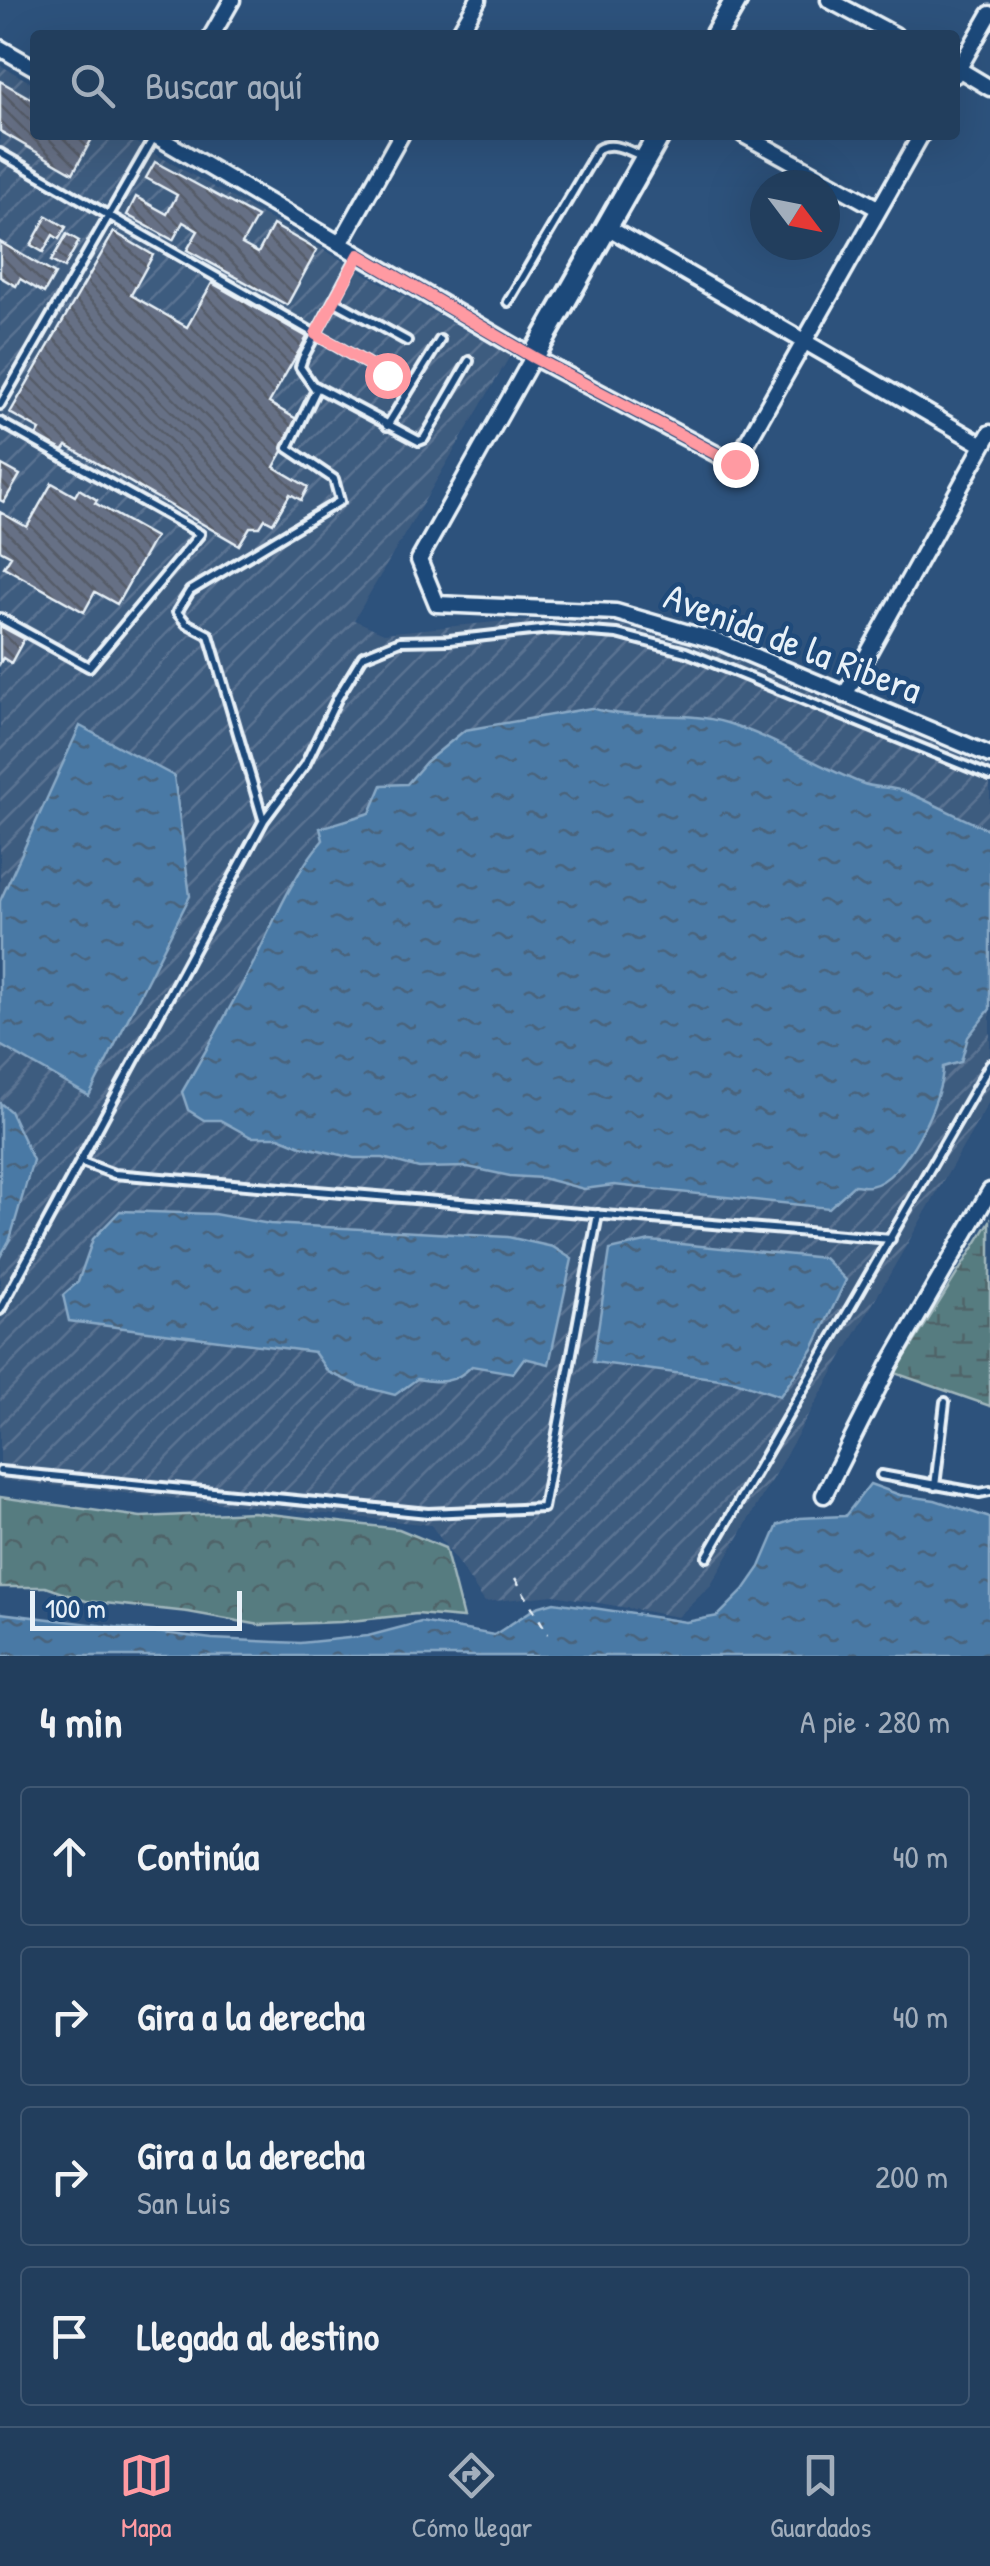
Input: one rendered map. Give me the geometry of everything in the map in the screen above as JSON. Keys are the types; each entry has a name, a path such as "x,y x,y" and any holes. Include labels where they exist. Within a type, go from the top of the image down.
{"street":[{"path":"215,30 232,0"},
{"path":"461,30 478,0"},
{"path":"719,30 736,0"},
{"path":"829,0 886,30"},
{"path":"960,63 990,14"},
{"path":"0,48 30,65"},
{"path":"960,72 990,88"},
{"path":"163,140 533,357 735,464 918,140"},
{"path":"340,244 398,140"},
{"path":"533,357 656,140"},
{"path":"753,140 879,209"},
{"path":"607,226 804,342 986,439 845,695"},
{"name":"Avenida de la Ribera","path":"533,357 419,560 437,604 616,612 720,642 990,756"},
{"path":"824,1494 890,1366 990,1191"}],"lane":[{"path":"0,405 152,140"},
{"path":"508,302 598,149 617,147 646,158"},
{"path":"0,153 387,375"},
{"path":"264,820 210,635 186,623 177,612 190,591 340,501 334,480 288,448 316,390 300,367 359,255"},
{"path":"334,301 407,342"},
{"path":"387,426 440,340"},
{"path":"314,386 414,441 424,439 469,361"},
{"path":"0,422 200,534 88,667 0,618"},
{"path":"0,1310 264,820 305,765 338,696 364,656 400,641 449,640 533,630 617,634 686,652 990,776"},
{"path":"706,1557 990,1064"},
{"path":"82,1162 114,1174 891,1239"},
{"path":"0,1471 428,1513 543,1508 598,1214"},
{"path":"935,1486 945,1402"},
{"path":"881,1475 990,1492"}],"path":[{"path":"515,1578 548,1634"}],"shaded area":[{"path":"0,65 30,82 30,140 131,140 510,356 354,620 384,633 506,621 599,619 703,647 990,767 990,1100 711,1585 678,1617 554,1595 485,1602 431,1525 0,1480"}],"green space":[{"path":"990,1221 990,1406 895,1373"},
{"path":"0,1497 141,1517 253,1512 399,1529 445,1548 463,1618 417,1614 260,1625 188,1612 86,1601 46,1587 0,1587"}],"water":[{"path":"591,708 727,723 861,783 906,792 990,830 990,1009 968,1037 961,1062 943,1067 929,1117 896,1170 870,1186 854,1185 829,1208 614,1185 584,1189 468,1167 419,1168 383,1158 354,1158 279,1137 251,1137 220,1120 204,1120 188,1110 182,1092 237,995 293,883 323,840 320,828 370,813 382,785 407,784 426,762 465,730"},
{"path":"80,726 174,776 190,896 89,1096 0,1045 0,901"},
{"path":"0,1103 10,1111 33,1160 10,1239 0,1257"},
{"path":"120,1211 214,1214 270,1224 508,1237 553,1247 572,1259 549,1364 524,1358 513,1373 472,1366 446,1381 417,1379 395,1395 328,1372 314,1352 69,1321 63,1295 78,1282 93,1239"},
{"path":"650,1241 824,1258 846,1280 813,1349 780,1396 735,1381 593,1362 610,1250"},
{"path":"870,1484 990,1518 990,1656 0,1656 0,1613 212,1639 300,1643 368,1636 421,1622 494,1635 537,1607 554,1602 686,1622 718,1616 760,1567 778,1525 799,1518 845,1516"}],"building":[{"path":"0,81 30,98 30,140 91,140 73,173 0,131"},
{"path":"155,162 257,217 242,244 258,253 273,225 317,250 287,305 187,250 198,231 183,222 173,240 127,215 136,197 167,214 177,195 146,178"},
{"path":"47,216 66,227 59,239 53,235 43,252 31,245"},
{"path":"114,232 153,255 131,295 187,327 212,283 307,337 269,403 300,421 274,467 308,487 301,500 290,494 273,523 265,519 260,527 250,527 239,545 67,446 62,453 35,438 40,430 10,413"},
{"path":"67,234 79,241 64,268 51,261"},
{"path":"0,242 55,274 44,293 20,279 16,286 0,277"},
{"path":"2,465 20,475 4,502 0,500"},
{"path":"52,483 75,496 79,489 97,500 95,503 155,537 117,604 95,592 84,612 4,567 11,556 0,550 0,512 27,527"},
{"path":"0,626 24,639 11,663 3,658 0,663"}],"route":[{"path":"387,375 316,334 359,255 533,357 735,464"}]}
